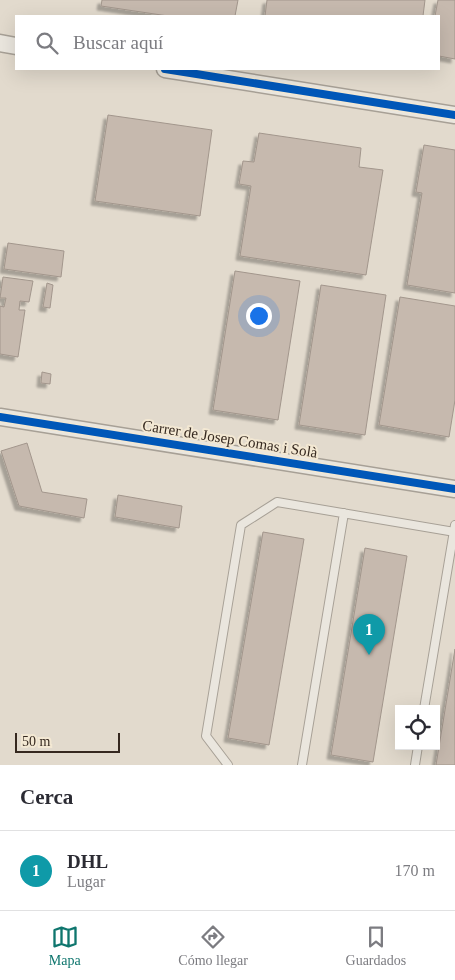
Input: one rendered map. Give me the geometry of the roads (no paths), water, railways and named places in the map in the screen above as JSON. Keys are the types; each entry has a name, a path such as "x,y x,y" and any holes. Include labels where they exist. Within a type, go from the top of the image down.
{"street":[{"path":"0,43 15,46"},
{"path":"171,70 455,115"},
{"name":"Carrer de Josep Comas i Solà","path":"0,417 455,489"}],"lane":[{"path":"228,765 206,736 241,525 277,502 344,514 455,529 425,705"},
{"path":"302,765 344,514"},
{"path":"415,765 417,750"}],"place":[{"name":"DHL","path":"369,655"}]}
